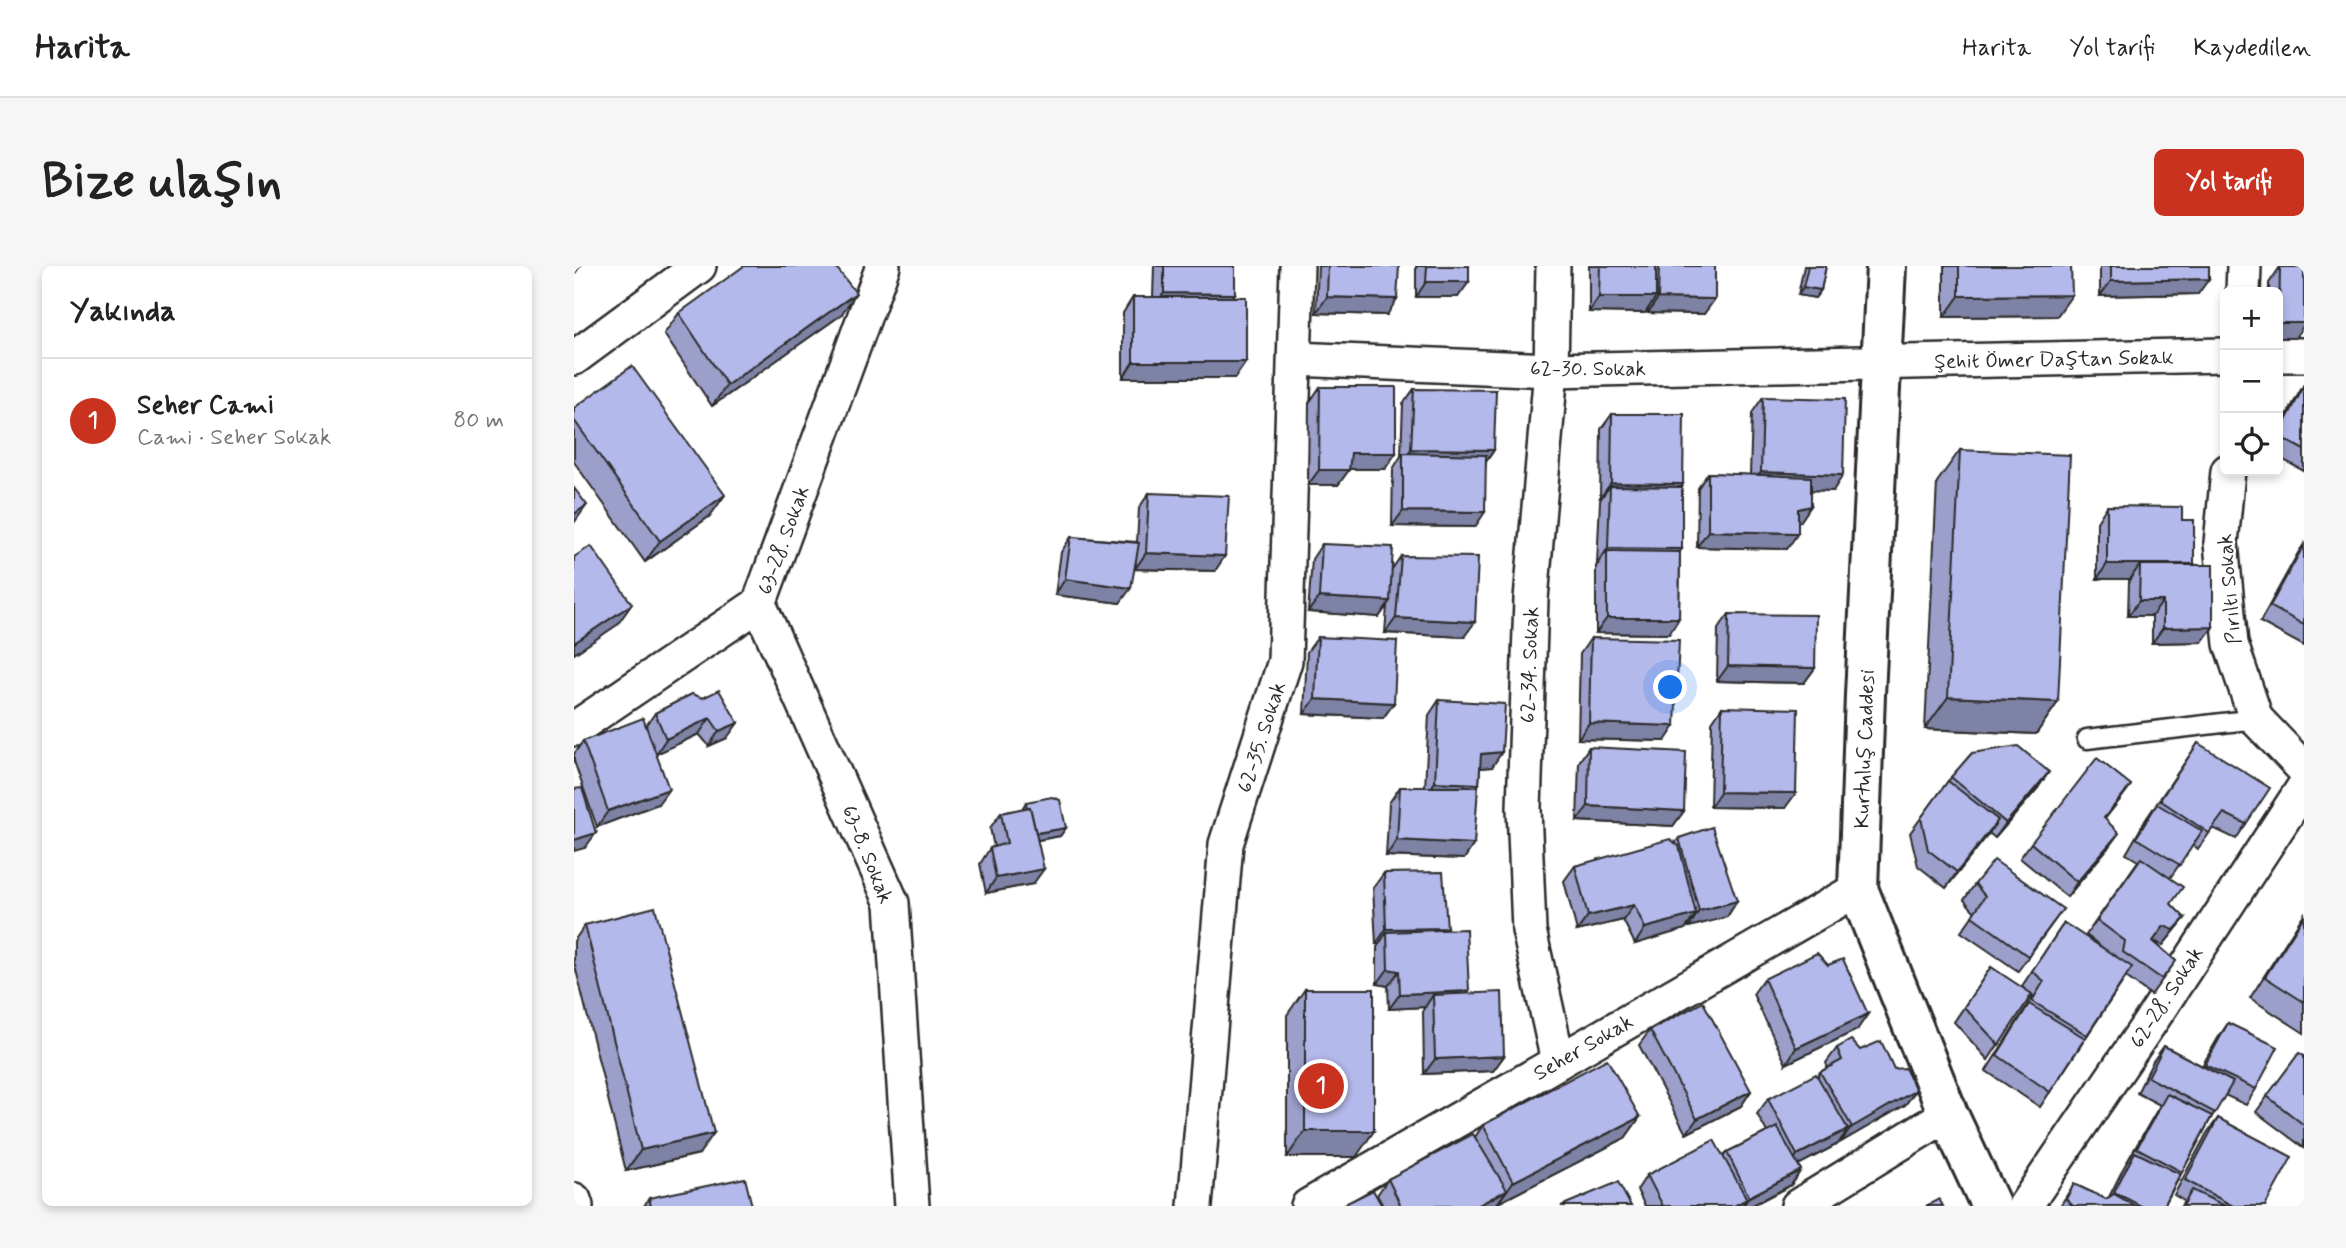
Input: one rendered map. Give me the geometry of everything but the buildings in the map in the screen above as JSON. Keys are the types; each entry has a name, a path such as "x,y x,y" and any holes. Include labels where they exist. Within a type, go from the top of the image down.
{"street":[{"path":"574,358 699,266"},
{"name":"63-28. Sokak","path":"574,729 759,604 883,266"},
{"name":"62-35. Sokak","path":"1195,1206 1226,844 1285,662 1297,266"},
{"name":"62-34. Sokak","path":"1553,266 1551,370 1531,599 1524,807 1530,930 1558,1061"},
{"name":"Kurtuluş Caddesi","path":"1886,266 1858,889 1948,1114 1991,1206"},
{"path":"2242,287 2244,266"},
{"name":"Şehit Ömer Daştan Sokak","path":"1882,363 2220,355"},
{"path":"2283,355 2304,355"},
{"name":"62-30. Sokak","path":"1294,359 1551,370 1882,363"},
{"name":"Pırıltı Sokak","path":"2228,476 2221,543 2231,644 2256,719 2304,769"},
{"name":"63-8. Sokak","path":"759,604 892,903 912,1206"},
{"name":"62-28. Sokak","path":"2025,1206 2155,1015 2304,787"},
{"name":"Seher Sokak","path":"1308,1206 1858,889"},
{"path":"1798,1206 1948,1114"},
{"path":"574,1200 576,1206"}],"lane":[{"path":"2087,739 2256,719"}],"place":[{"name":"Seher Cami","path":"1321,1086"}]}
